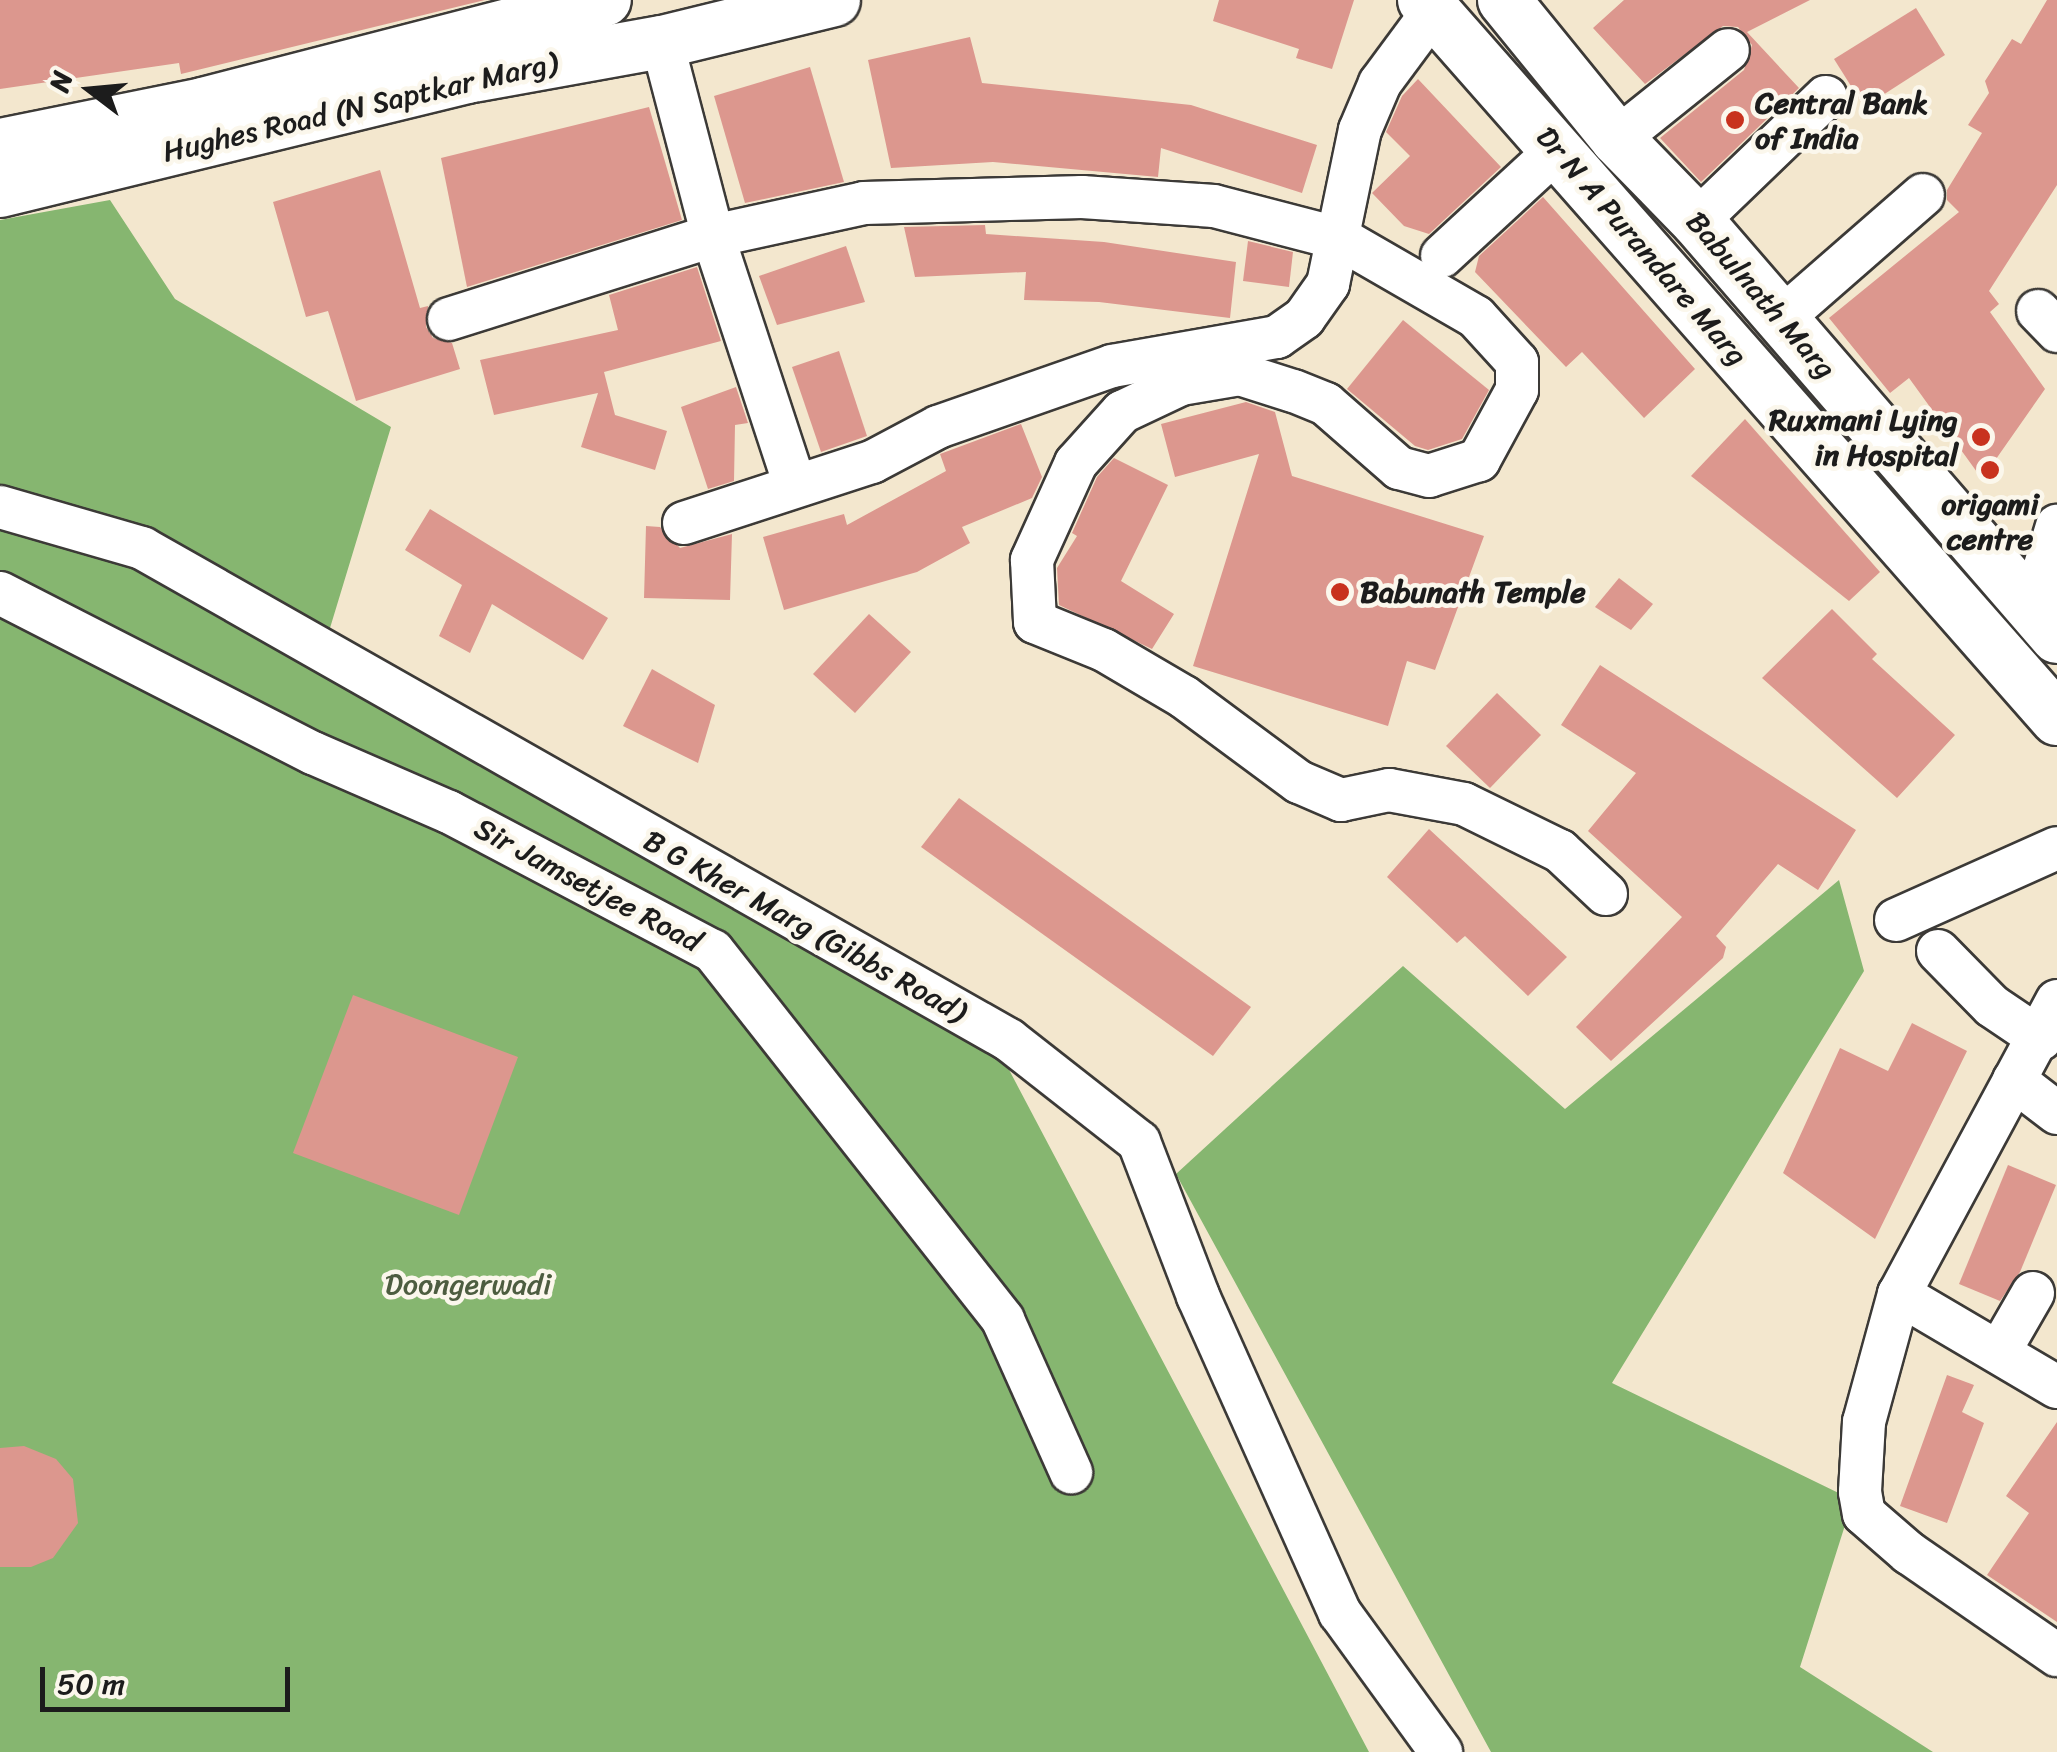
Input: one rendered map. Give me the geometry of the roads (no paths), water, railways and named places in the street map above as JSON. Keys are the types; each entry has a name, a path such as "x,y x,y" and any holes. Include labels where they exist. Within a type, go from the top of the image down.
{"main road":[{"path":"0,146 203,104 605,0"},
{"name":"Hughes Road (N Saptkar Marg)","path":"0,190 467,77 656,21 834,0"},
{"name":"Babulnath Marg","path":"1504,0 1617,139 1697,221 2044,623"},
{"name":"Dr N A Purandare Marg","path":"1429,5 2057,719"}],"street":[{"path":"1293,391 1284,366 1286,345 1328,284 1367,114 1380,83 1429,5"},
{"path":"656,21 713,236 795,486"},
{"path":"1617,139 1728,50"},
{"path":"1697,221 1826,97"},
{"path":"1442,256 1557,150"},
{"path":"1782,318 1923,195"},
{"path":"448,319 713,236 864,204 1082,197 1214,206 1341,239 1502,338 1517,362 1516,390 1479,460 1429,476 1399,468 1326,404 1293,391 1240,374 1181,384 1122,412 1076,463 1045,520 1032,560 1036,622 1104,650 1184,696 1300,782 1341,800 1389,790 1464,804 1560,851 1606,894"},
{"path":"684,523 795,486 1112,366 1278,338 1304,318"},
{"name":"B G Kher Marg (Gibbs Road)","path":"0,508 142,548 1009,1040 1139,1142 1198,1296 1340,1613 1442,1752"},
{"path":"2044,623 2057,526"},
{"name":"Sir Jamsetjee Road","path":"0,593 296,744 449,812 713,951 1003,1320 1071,1472"},
{"path":"1896,920 2057,848"},
{"path":"1938,951 1992,1006 2049,1020 1899,1294 1864,1422 1864,1514 1909,1553 2057,1656"},
{"path":"2014,1080 2057,1113"},
{"path":"1999,1352 2033,1293"},
{"path":"1899,1294 2057,1386"}],"place":[{"name":"Central Bank of India","path":"1735,120"},
{"name":"Ruxmani Lying in Hospital","path":"1981,437"},
{"name":"origami centre","path":"1990,470"},
{"name":"Babunath Temple","path":"1340,592"}],"park label":[{"name":"Doongerwadi","path":"468,1284"}]}
